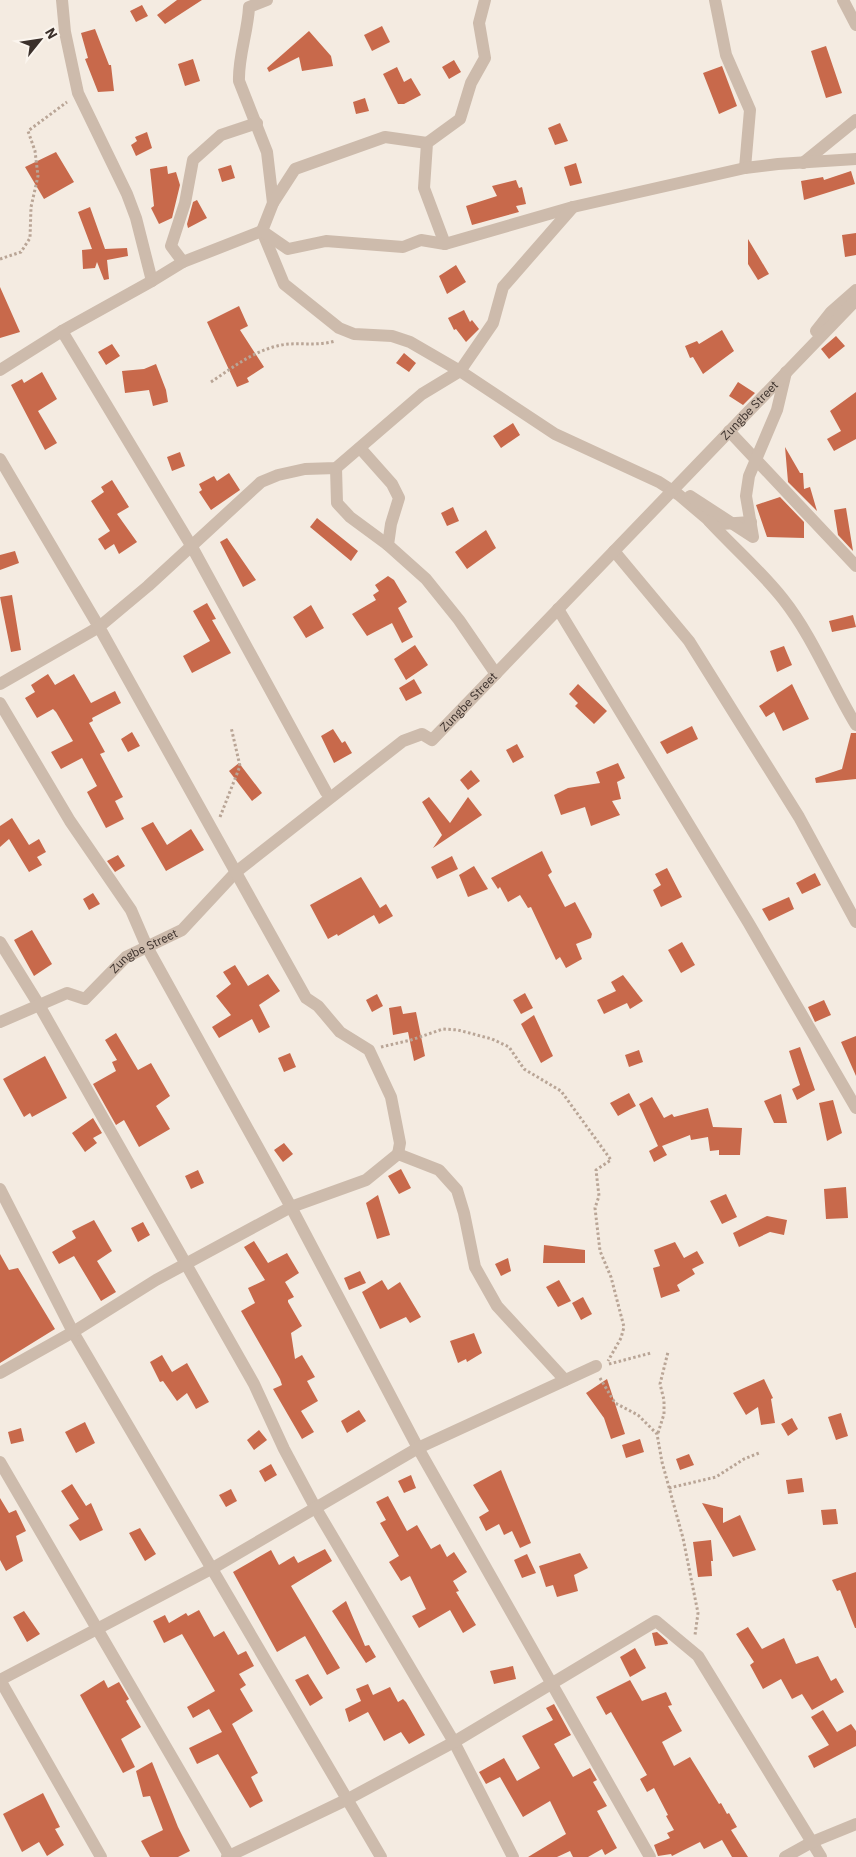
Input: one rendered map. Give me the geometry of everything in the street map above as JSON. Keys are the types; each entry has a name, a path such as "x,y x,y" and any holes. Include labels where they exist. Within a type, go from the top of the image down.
{"street":[{"path":"62,0 65,32 78,94 136,218 152,281"},
{"path":"268,0 249,7 248,30 238,72 241,92 257,123 267,152 273,203"},
{"path":"485,0 479,23 485,58 471,83 460,119 427,143 384,137 295,168 273,203 262,231 284,284 339,328 354,334 401,338 460,371 555,434 658,482 679,494 712,523 751,522"},
{"path":"715,0 726,55 750,110 745,168"},
{"path":"844,0 856,25"},
{"path":"803,163 856,120"},
{"path":"183,262 171,246 185,202 193,160 221,135 257,123"},
{"path":"427,143 424,188 445,244"},
{"path":"262,231 288,249 326,241 403,247 421,240 445,244 573,207 745,168 856,159"},
{"path":"0,684 99,627 192,547 261,482 278,475 305,469 336,468 422,394 460,371 493,323 503,287 573,207"},
{"path":"0,370 62,331 183,262 262,231"},
{"path":"676,487 753,536 746,496 748,476 777,410 788,362 831,312 856,290"},
{"name":"Zungbe Street","path":"0,1022 66,993 85,999 126,957 182,930 236,872 403,741 422,734 432,740 856,300"},
{"path":"62,331 192,547 326,792"},
{"path":"729,431 856,566"},
{"path":"360,448 392,484 399,498 391,524 388,545"},
{"path":"0,459 99,627 306,998 318,1006 340,1032 369,1050 391,1097 400,1143 398,1154 366,1180 290,1207 156,1280 73,1332 0,1373"},
{"path":"336,468 337,504 350,517 388,545 426,579 460,620 496,674"},
{"path":"676,487 783,599 829,673 838,695 856,725"},
{"path":"614,551 689,641 799,817 856,922"},
{"path":"558,609 748,922 856,1108"},
{"path":"0,703 70,822 131,910 147,947 290,1207 418,1448 650,1857"},
{"path":"0,942 39,1005 187,1264 254,1384 284,1449 315,1507 454,1742 513,1857"},
{"path":"398,1154 439,1170 457,1190 464,1213 475,1267 497,1306 565,1380"},
{"path":"0,1189 73,1332 381,1857"},
{"path":"100,1857 0,1680 98,1631 213,1568 418,1448 596,1366"},
{"path":"0,1462 229,1856 348,1799 454,1742 656,1621 698,1656 820,1857"},
{"path":"785,1857 812,1842 856,1824"}],"path":[{"path":"0,259 21,252 30,238 31,207 38,176 35,151 28,131 78,94"},
{"path":"211,382 246,358 278,346 318,345 354,334"},
{"path":"219,819 240,766 232,726"},
{"path":"369,1050 411,1040 442,1029 458,1030 492,1039 509,1047 524,1069 560,1091 602,1147 611,1160 596,1170 599,1196 595,1208 600,1251 611,1277 624,1326 621,1338 607,1362 596,1366"},
{"path":"668,1352 660,1384 664,1400 664,1414 658,1434 669,1488 683,1538 698,1613 694,1632 698,1656"},
{"path":"596,1366 615,1364 652,1353"},
{"path":"596,1366 616,1403 638,1415 658,1434"},
{"path":"669,1488 716,1477 744,1459 759,1453"}],"building":[{"path":"177,0 202,0 165,24 157,15"},
{"path":"142,5 148,16 136,22 130,11"},
{"path":"382,26 390,42 372,51 364,35"},
{"path":"95,29 109,65 111,65 114,91 98,92 85,59 88,58 81,33"},
{"path":"309,31 331,56 333,66 302,71 299,57 269,72 267,68"},
{"path":"826,46 842,93 826,98 811,51"},
{"path":"193,59 200,81 185,86 178,64"},
{"path":"454,60 461,72 449,79 442,67"},
{"path":"722,66 737,106 719,114 703,73"},
{"path":"397,67 404,82 411,78 421,95 404,104 398,104 383,74"},
{"path":"365,98 369,111 356,114 353,102"},
{"path":"560,123 568,141 555,145 548,128"},
{"path":"147,132 152,148 136,156 131,145 137,141 135,137"},
{"path":"56,152 74,182 44,199 25,167"},
{"path":"576,163 582,183 570,186 564,167"},
{"path":"231,165 235,178 222,182 218,169"},
{"path":"167,166 168,174 176,172 180,185 172,218 159,224 151,208 154,206 150,169"},
{"path":"851,171 855,184 804,200 801,181 823,177 824,180"},
{"path":"516,180 519,188 522,187 526,204 516,206 519,212 472,225 466,206 497,196 492,186"},
{"path":"197,200 207,218 188,228 187,224 193,202"},
{"path":"90,207 105,249 127,248 128,256 107,260 109,279 104,280 97,262 95,268 83,269 82,250 92,249 78,212"},
{"path":"856,233 856,255 845,257 842,235"},
{"path":"748,239 769,274 758,280 748,264"},
{"path":"456,265 466,282 447,294 439,276"},
{"path":"0,287 20,332 0,338"},
{"path":"239,306 248,326 240,330 264,367 247,378 249,382 237,387 207,322"},
{"path":"464,310 470,322 472,320 479,329 466,342 456,329 454,330 448,318"},
{"path":"722,330 734,351 703,374 693,357 690,358 685,346 697,341 699,344"},
{"path":"836,336 845,346 829,359 821,349"},
{"path":"112,344 120,356 106,365 98,352"},
{"path":"404,353 416,363 409,372 396,363"},
{"path":"156,364 166,390 168,402 153,406 149,390 125,393 122,371 144,369"},
{"path":"42,372 57,399 38,411 57,443 45,450 11,385 22,379 24,383"},
{"path":"738,382 755,393 743,405 729,396"},
{"path":"856,392 856,439 834,451 827,439 841,431 830,411"},
{"path":"513,423 520,435 501,448 493,436"},
{"path":"785,447 800,473 803,473 804,489 810,487 817,511 788,482"},
{"path":"180,452 185,466 172,471 167,457"},
{"path":"229,473 240,490 211,510 199,492 202,490 199,484 214,476 217,481"},
{"path":"112,480 129,507 117,514 137,542 119,554 114,544 105,550 98,539 110,531 91,501 104,492 101,487"},
{"path":"780,497 804,522 804,538 767,537 756,505"},
{"path":"453,507 459,521 447,526 441,513"},
{"path":"846,508 853,551 838,535 834,510"},
{"path":"317,518 358,551 351,561 310,527"},
{"path":"486,530 496,548 467,569 455,552"},
{"path":"227,538 256,580 243,587 220,542"},
{"path":"15,551 19,563 0,570 0,555"},
{"path":"388,576 394,580 407,602 398,608 413,637 402,643 392,623 367,636 352,614 376,600 373,595 379,591 375,585"},
{"path":"12,595 21,650 11,652 0,597"},
{"path":"207,603 216,619 212,620 231,653 192,673 183,656 210,641 193,611"},
{"path":"311,605 324,628 306,638 293,617"},
{"path":"853,615 856,627 832,632 829,621"},
{"path":"415,645 428,665 406,680 394,659"},
{"path":"784,646 792,665 777,672 770,651"},
{"path":"48,674 55,685 74,674 91,703 115,691 121,703 92,718 93,721 89,723 105,752 100,754 123,797 115,801 124,819 106,828 87,792 97,786 82,758 61,769 51,752 73,741 56,712 53,709 37,718 25,698 35,692 31,685"},
{"path":"414,679 422,693 406,701 399,688"},
{"path":"578,684 607,711 594,724 575,706 578,703 569,694"},
{"path":"792,684 809,719 783,731 774,712 766,717 759,706"},
{"path":"692,726 698,739 667,754 660,742"},
{"path":"333,729 342,743 345,741 352,753 334,763 321,736"},
{"path":"132,732 140,746 128,752 121,739"},
{"path":"851,733 856,733 856,779 816,783 815,778 842,769"},
{"path":"517,744 524,757 513,763 506,750"},
{"path":"239,763 262,793 252,801 229,771"},
{"path":"618,763 625,778 617,782 621,799 612,801 620,815 591,826 585,807 561,815 554,795 568,788 600,783 596,772"},
{"path":"471,770 480,781 468,790 460,780"},
{"path":"429,797 450,823 468,797 482,815 433,848 442,835 422,802"},
{"path":"12,818 29,845 39,839 46,852 37,857 42,865 29,872 9,839 0,847 0,826"},
{"path":"153,822 167,845 191,829 204,850 166,871 141,828"},
{"path":"542,851 552,872 548,875 565,907 575,902 592,934 591,938 576,944 582,959 566,968 560,957 556,960 531,907 528,908 520,895 508,902 500,887 498,889 491,878"},
{"path":"118,855 125,866 115,872 107,861"},
{"path":"452,856 458,869 437,879 431,867"},
{"path":"474,866 488,889 468,897 459,875"},
{"path":"667,868 682,897 661,907 653,890 661,885 655,874"},
{"path":"815,873 821,885 802,894 796,883"},
{"path":"361,877 380,908 386,904 393,916 379,924 374,915 338,936 337,934 328,939 310,905"},
{"path":"93,893 100,904 89,910 83,899"},
{"path":"789,897 794,909 769,921 762,909"},
{"path":"32,930 52,964 34,976 14,940"},
{"path":"682,942 695,965 681,973 668,950"},
{"path":"235,965 248,986 268,974 280,991 259,1005 270,1027 259,1033 252,1019 219,1038 212,1027 231,1015 216,996 231,984 223,972"},
{"path":"623,975 643,1001 630,1009 627,1003 604,1014 597,1000 616,991 611,982"},
{"path":"525,993 533,1008 521,1014 513,1000"},
{"path":"377,994 383,1006 372,1012 366,1000"},
{"path":"824,1000 831,1015 815,1022 808,1007"},
{"path":"401,1006 403,1014 416,1012 425,1056 414,1061 408,1032 393,1035 389,1008"},
{"path":"534,1015 553,1056 541,1063 521,1024"},
{"path":"116,1033 138,1070 151,1063 170,1096 156,1106 170,1129 139,1147 124,1120 116,1125 93,1084 116,1071 112,1062 117,1060 105,1040"},
{"path":"856,1036 856,1076 841,1042"},
{"path":"800,1047 815,1090 797,1100 792,1089 800,1085 789,1051"},
{"path":"639,1050 643,1062 629,1067 625,1055"},
{"path":"290,1053 296,1067 284,1072 278,1058"},
{"path":"45,1056 67,1098 32,1117 30,1113 24,1117 3,1079"},
{"path":"629,1093 636,1106 618,1116 610,1103"},
{"path":"781,1094 787,1123 774,1123 764,1101"},
{"path":"652,1097 664,1118 672,1114 674,1117 708,1108 713,1127 742,1128 740,1155 719,1155 719,1150 710,1151 708,1137 691,1140 690,1135 662,1146 667,1155 654,1162 649,1151 658,1146 639,1104"},
{"path":"833,1100 842,1133 827,1141 819,1103"},
{"path":"93,1118 102,1133 93,1138 97,1143 85,1152 72,1133"},
{"path":"284,1143 293,1154 283,1162 274,1150"},
{"path":"401,1169 411,1188 399,1194 388,1176"},
{"path":"198,1170 204,1183 191,1189 185,1176"},
{"path":"846,1187 848,1218 826,1219 824,1189"},
{"path":"726,1194 737,1217 722,1224 710,1201"},
{"path":"378,1195 390,1235 377,1239 366,1203"},
{"path":"767,1216 787,1220 784,1235 770,1232 739,1247 733,1233"},
{"path":"94,1220 112,1251 97,1261 116,1292 101,1301 74,1256 59,1264 52,1252 76,1238 72,1231"},
{"path":"143,1222 150,1235 138,1242 131,1228"},
{"path":"254,1241 268,1263 287,1253 299,1273 285,1282 294,1297 288,1300 288,1302 302,1326 291,1333 295,1359 302,1355 315,1377 307,1381 318,1401 301,1411 314,1432 302,1439 273,1389 282,1385 280,1379 241,1311 255,1303 248,1288 265,1280 244,1247"},
{"path":"675,1242 684,1258 697,1251 704,1263 692,1269 695,1274 677,1285 680,1291 661,1298 653,1268 660,1266 654,1250"},
{"path":"544,1245 585,1250 585,1263 543,1263"},
{"path":"0,1254 9,1270 18,1268 55,1329 0,1363"},
{"path":"508,1258 511,1271 501,1276 495,1264"},
{"path":"360,1271 366,1283 349,1290 344,1278"},
{"path":"382,1280 388,1290 400,1282 421,1317 410,1323 406,1317 380,1329 362,1292"},
{"path":"559,1280 571,1301 558,1307 546,1287"},
{"path":"583,1297 592,1314 581,1320 572,1303"},
{"path":"474,1333 482,1353 467,1362 466,1359 458,1363 450,1341"},
{"path":"162,1355 172,1372 187,1363 209,1402 196,1409 187,1393 177,1401 163,1381 160,1382 150,1362"},
{"path":"607,1379 625,1434 611,1439 604,1418 586,1393"},
{"path":"764,1379 773,1398 771,1399 775,1423 761,1425 758,1407 746,1415 733,1393"},
{"path":"359,1410 366,1421 347,1433 341,1421"},
{"path":"841,1413 848,1436 836,1440 828,1417"},
{"path":"792,1418 798,1429 788,1436 781,1424"},
{"path":"85,1422 95,1443 76,1453 65,1432"},
{"path":"21,1428 24,1441 11,1444 8,1432"},
{"path":"259,1430 267,1440 254,1450 247,1440"},
{"path":"640,1439 644,1452 626,1458 622,1445"},
{"path":"689,1454 694,1465 680,1470 676,1459"},
{"path":"271,1464 277,1475 265,1482 259,1471"},
{"path":"501,1470 531,1543 520,1548 512,1531 504,1535 499,1524 486,1531 479,1517 489,1511 473,1485"},
{"path":"411,1475 416,1488 404,1493 398,1481"},
{"path":"802,1478 804,1492 788,1494 786,1480"},
{"path":"72,1484 86,1506 91,1503 103,1530 80,1541 69,1525 79,1519 61,1491"},
{"path":"231,1489 237,1501 226,1507 219,1495"},
{"path":"388,1496 407,1531 417,1525 431,1549 440,1544 447,1557 454,1552 467,1572 453,1581 459,1591 456,1592 476,1625 463,1633 450,1610 419,1628 412,1616 426,1609 410,1576 401,1581 389,1562 399,1556 380,1523 386,1520 376,1502"},
{"path":"0,1498 9,1513 16,1510 26,1531 16,1536 23,1561 6,1571 0,1560"},
{"path":"702,1503 723,1508 723,1523 740,1515 756,1550 733,1557"},
{"path":"836,1509 838,1524 823,1525 821,1510"},
{"path":"140,1528 156,1554 145,1561 129,1533"},
{"path":"711,1540 712,1576 698,1577 693,1542"},
{"path":"325,1549 332,1561 291,1586 340,1668 327,1675 305,1636 277,1652 233,1572 271,1550 279,1565 294,1556 298,1563"},
{"path":"580,1553 588,1568 574,1575 578,1591 557,1597 553,1585 546,1587 539,1566"},
{"path":"527,1554 536,1573 522,1578 514,1560"},
{"path":"856,1572 855,1628 840,1590 837,1591 832,1580"},
{"path":"346,1601 365,1646 369,1645 376,1657 366,1663 332,1611"},
{"path":"199,1610 214,1637 224,1631 238,1655 246,1651 254,1666 239,1674 246,1685 240,1689 253,1711 232,1724 258,1773 251,1777 263,1801 250,1808 218,1754 197,1764 189,1748 222,1732 209,1709 193,1718 187,1707 215,1691 182,1634 164,1643 153,1621 165,1615 169,1623 186,1613 188,1616"},
{"path":"24,1611 40,1634 27,1642 13,1617"},
{"path":"748,1627 762,1649 784,1638 796,1664 818,1656 831,1681 836,1678 844,1692 812,1710 802,1694 792,1699 781,1679 763,1689 750,1665 754,1662 736,1634"},
{"path":"657,1632 668,1644 655,1646 652,1633"},
{"path":"635,1648 646,1668 630,1677 620,1657"},
{"path":"513,1666 516,1679 494,1684 490,1671"},
{"path":"308,1674 323,1698 310,1706 295,1680"},
{"path":"104,1680 108,1688 119,1682 129,1699 126,1701 141,1727 121,1739 135,1767 123,1773 80,1695"},
{"path":"630,1680 642,1701 666,1692 672,1705 668,1706 682,1731 662,1742 674,1766 690,1757 719,1804 721,1803 727,1814 729,1813 737,1827 731,1830 748,1857 732,1857 722,1840 704,1849 700,1842 672,1856 671,1854 658,1856 654,1845 670,1838 667,1833 674,1830 654,1788 647,1792 640,1779 647,1775 611,1712 606,1715 596,1697"},
{"path":"368,1684 373,1695 390,1687 398,1702 403,1699 406,1702 425,1735 409,1744 401,1732 384,1741 368,1712 349,1722 345,1709 361,1701 356,1689"},
{"path":"554,1704 571,1735 554,1744 573,1777 590,1768 597,1780 593,1782 607,1806 597,1811 617,1848 605,1855 602,1849 588,1857 573,1857 570,1851 557,1857 528,1857 566,1834 550,1801 523,1817 500,1777 486,1784 479,1772 504,1758 517,1781 540,1768 522,1736 553,1720 546,1708"},
{"path":"823,1710 837,1732 851,1724 856,1731 856,1746 814,1768 808,1756 829,1745 811,1717"},
{"path":"152,1762 178,1827 190,1851 178,1857 150,1857 141,1841 163,1830 150,1796 143,1797 136,1771"},
{"path":"43,1793 60,1827 55,1829 64,1845 47,1856 39,1842 22,1852 3,1814"}]}
